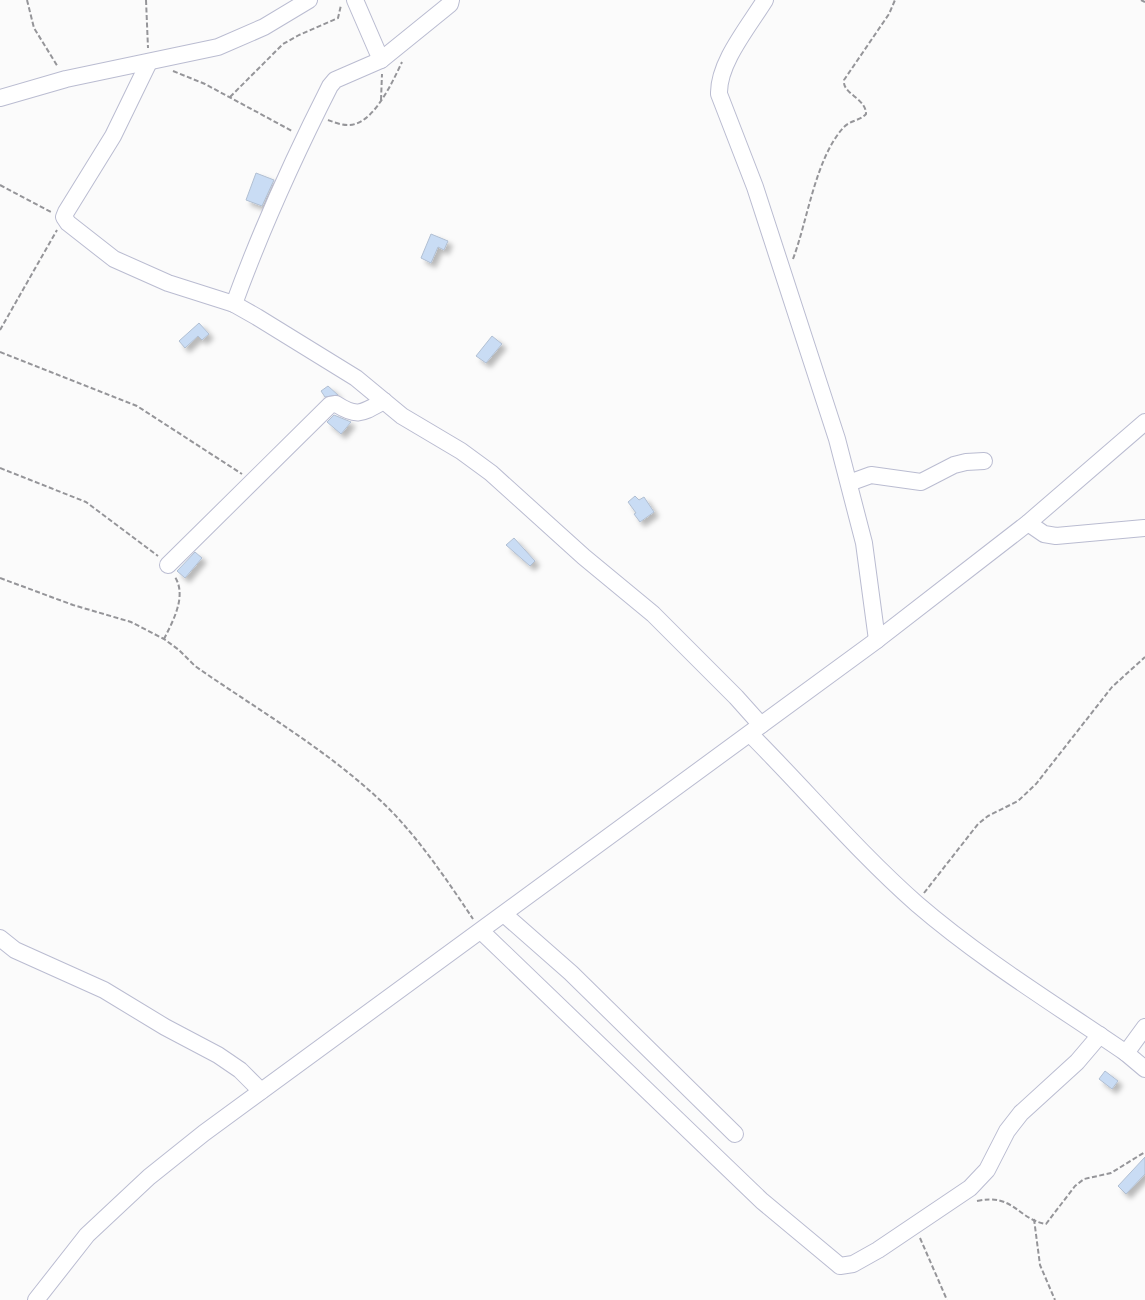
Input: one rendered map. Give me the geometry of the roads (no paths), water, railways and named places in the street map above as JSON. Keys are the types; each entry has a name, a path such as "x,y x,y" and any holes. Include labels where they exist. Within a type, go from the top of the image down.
{"street":[{"path":"0,98 66,79 218,48 264,27 309,0"},
{"path":"355,0 380,60"},
{"path":"234,304 250,260 304,136 330,86 335,80 380,60 450,4 451,0"},
{"path":"765,0 723,68 718,82 719,94 755,187 849,483 864,543 877,640"},
{"path":"149,62 113,136 64,218 68,223 114,259 168,283 234,304 356,378 402,416 492,473 584,557 653,614 736,697 756,730 844,833 916,903 964,942 1126,1053 1145,1069"},
{"path":"168,565 330,405 336,404 348,412 356,414 384,401"},
{"path":"36,1300 87,1235 149,1176 261,1091 505,915 877,640 1028,523 1145,422"},
{"path":"849,483 871,476 884,475 921,482 954,465 984,461"},
{"path":"1028,523 1044,534 1056,536 1144,528"},
{"path":"505,915 571,973 735,1134"},
{"path":"481,931 749,1189 840,1266 853,1264 970,1188 987,1170 1007,1131 1022,1113 1077,1062 1100,1035"},
{"path":"0,938 15,950 83,980 164,1027 218,1054 240,1070 261,1091"},
{"path":"1126,1053 1145,1027"}]}
